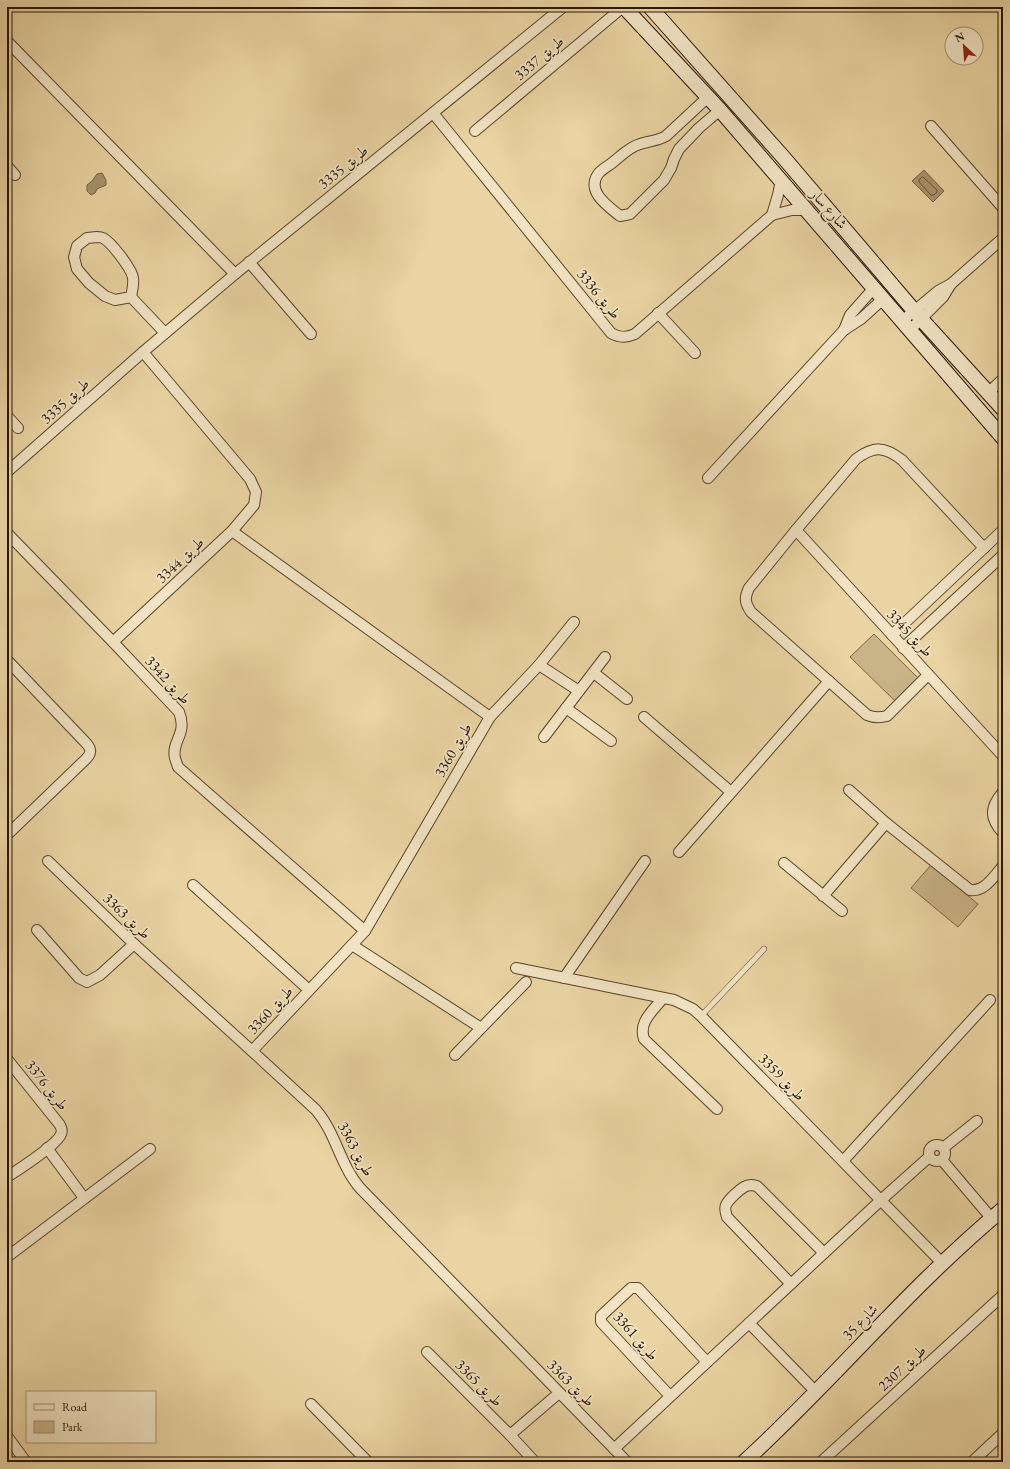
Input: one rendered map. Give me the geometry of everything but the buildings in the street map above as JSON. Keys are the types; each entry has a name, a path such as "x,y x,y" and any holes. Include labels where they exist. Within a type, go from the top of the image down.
{"street":[{"name":"طريق 3335","path":"7,472 143,352 249,262 563,7"},
{"name":"شارع سار","path":"623,7 720,110 808,210 1003,438"},
{"name":"طريق 3337","path":"475,131 623,7"},
{"name":"شارع سار","path":"650,7 663,14 918,315 1003,410"},
{"path":"7,41 235,274"},
{"path":"708,97 666,136 658,141 640,144 629,149 598,174 595,182 596,192 602,202 620,216 630,214 664,180 672,168 679,149 699,128 720,110"},
{"name":"طريق 3336","path":"433,113 611,333 617,336 629,336 634,334 772,215 792,210 808,210"},
{"path":"931,126 1003,208"},
{"path":"7,166 15,175"},
{"path":"772,215 781,180"},
{"path":"87,238 103,238 129,268 133,276 131,297 115,300 105,296 89,283 77,269 74,257 77,246 87,238"},
{"path":"906,326 918,315 938,291 950,284 1003,238"},
{"path":"249,262 311,334"},
{"path":"844,330 850,315 874,289"},
{"path":"131,297 165,333"},
{"path":"708,478 844,330 861,319 883,299"},
{"path":"658,313 695,353"},
{"name":"طريق 3344","path":"113,642 232,531 254,506 256,492 250,479 143,352"},
{"path":"988,393 1003,379"},
{"path":"7,416 18,428"},
{"path":"928,675 887,716 873,718 866,715 751,612 746,605 745,596 749,588 856,459 866,452 879,449 892,452 902,460 981,550 1000,560"},
{"name":"طريق 3345","path":"796,530 1003,756"},
{"path":"892,635 1003,530"},
{"name":"طريق 3360","path":"232,531 490,717 365,931 252,1051"},
{"name":"طريق 3342","path":"7,534 179,712 182,720 182,728 174,757 178,767 365,931"},
{"path":"992,540 1000,560"},
{"path":"903,648 1000,560"},
{"path":"490,717 539,665 574,622"},
{"path":"544,737 605,657"},
{"path":"7,660 90,747 91,752 86,759 7,835"},
{"path":"539,665 579,692"},
{"path":"594,673 627,699"},
{"path":"679,852 829,681"},
{"path":"566,708 611,741"},
{"path":"644,717 731,792"},
{"path":"849,790 886,823 970,890 976,891 982,889 1003,866"},
{"path":"1003,792 994,805 993,816 995,824 1003,833"},
{"path":"823,896 886,823"},
{"name":"طريق 3363","path":"48,861 134,944 316,1110 324,1120 351,1178 627,1462"},
{"path":"564,978 645,861"},
{"path":"784,863 842,911"},
{"path":"193,885 309,990"},
{"path":"37,930 79,978 87,982 100,975 134,944"},
{"path":"352,945 481,1028"},
{"name":"طريق 3359","path":"516,968 674,1000 684,1004 701,1016 942,1263"},
{"path":"456,1055 526,982"},
{"path":"663,998 643,1024 642,1031 644,1039 717,1109"},
{"path":"843,1161 990,1000"},
{"name":"طريق 3376","path":"7,1059 62,1128 61,1136 7,1177"},
{"path":"943,1148 977,1121"},
{"path":"614,1449 929,1157 929,1151 933,1146 937,1145 943,1148 945,1154 942,1160 937,1162 931,1160 929,1157"},
{"path":"47,1148 84,1198"},
{"path":"7,1257 150,1149"},
{"path":"942,1160 999,1211"},
{"path":"791,1284 727,1217 725,1211 726,1205 744,1187 751,1185 757,1186 824,1253"},
{"name":"شارع 35","path":"744,1462 816,1392 942,1263 999,1211"},
{"name":"طريق 3361","path":"670,1396 601,1322 601,1316 631,1288 638,1288 707,1362"},
{"name":"طريق 2307","path":"821,1462 1003,1295"},
{"path":"749,1323 816,1392"},
{"name":"طريق 3365","path":"427,1352 510,1435 534,1462"},
{"path":"510,1435 559,1393"},
{"path":"311,1404 368,1462"},
{"path":"977,1460 1003,1434"},
{"path":"7,1436 26,1462"}],"lane":[{"path":"701,1016 764,949"}],"green space":[{"path":"874,634 918,678 895,701 850,657"},
{"path":"931,865 978,904 958,927 911,888"}],"water":[{"path":"924,170 944,191 933,202 912,181"},
{"path":"102,173 106,180 106,185 97,189 95,193 91,195 87,191 87,185 97,174"}]}
